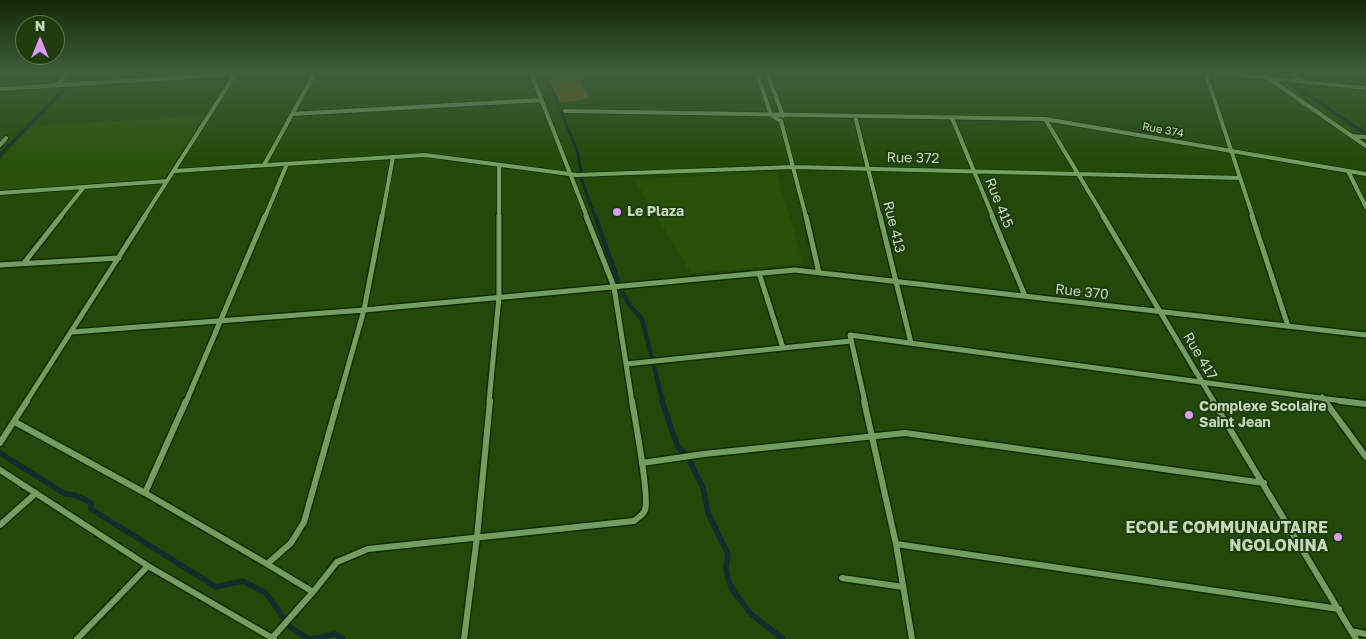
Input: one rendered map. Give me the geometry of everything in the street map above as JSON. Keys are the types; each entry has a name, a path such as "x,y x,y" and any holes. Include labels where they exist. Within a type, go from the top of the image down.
{"street":[{"path":"1,442 217,103"},
{"path":"264,165 298,103"},
{"path":"292,114 492,103"},
{"path":"0,470 148,566 273,638 337,562 368,549 634,521 642,516 646,508 642,463 614,287 543,103"},
{"path":"767,103 771,115 781,121"},
{"path":"779,103 784,115 781,121 819,273"},
{"path":"1215,103 1288,326"},
{"path":"1302,103 1366,146"},
{"name":"Rue 374","path":"565,111 1045,119 1366,174"},
{"name":"Rue 413","path":"856,116 911,343"},
{"name":"Rue 415","path":"952,118 1025,296"},
{"name":"Rue 417","path":"1045,119 1356,639"},
{"path":"1351,136 1366,137"},
{"path":"0,139 6,138 0,145"},
{"name":"Rue 372","path":"174,171 425,155 570,175 794,167 1240,178"},
{"path":"267,564 291,543 304,522 364,310 393,157"},
{"path":"145,493 222,320 287,164"},
{"path":"464,639 477,537 499,297 499,166"},
{"path":"1348,171 1366,207"},
{"path":"0,193 167,182"},
{"path":"24,264 84,187"},
{"path":"0,265 119,258"},
{"name":"Rue 370","path":"72,332 364,310 795,270 1366,335"},
{"path":"759,274 783,348"},
{"path":"912,639 896,544 850,335 1366,404"},
{"path":"626,364 851,341"},
{"path":"1322,397 1366,457"},
{"path":"15,422 145,493 313,592"},
{"path":"642,463 704,454 905,433 1264,483"},
{"path":"0,525 36,493"},
{"path":"896,544 1339,609"},
{"path":"77,639 148,566"},
{"path":"842,578 904,587"},
{"path":"1351,631 1366,634"}],"shaded area":[{"path":"205,116 164,179 0,190 0,160 32,126"},
{"path":"777,173 803,263 691,273 634,179"}],"waterway":[{"path":"0,155 51,103"},
{"path":"557,103 578,153 582,181 595,217"},
{"path":"1319,103 1366,134"},
{"path":"595,216 622,292 630,306 642,319 663,402"},
{"path":"662,401 678,448 686,454 703,488 708,513 728,554 726,567 728,580 734,592 751,614 783,639"},
{"path":"0,453 65,494 75,495 91,503 91,509 216,587 243,581 266,593 290,627 309,639"},
{"path":"312,639 335,634 343,639"}],"place":[{"name":"Le Plaza","path":"617,212"},
{"name":"Complexe Scolaire Saint Jean","path":"1189,415"},
{"name":"ECOLE COMMUNAUTAIRE NGOLONINA","path":"1338,537"}]}
